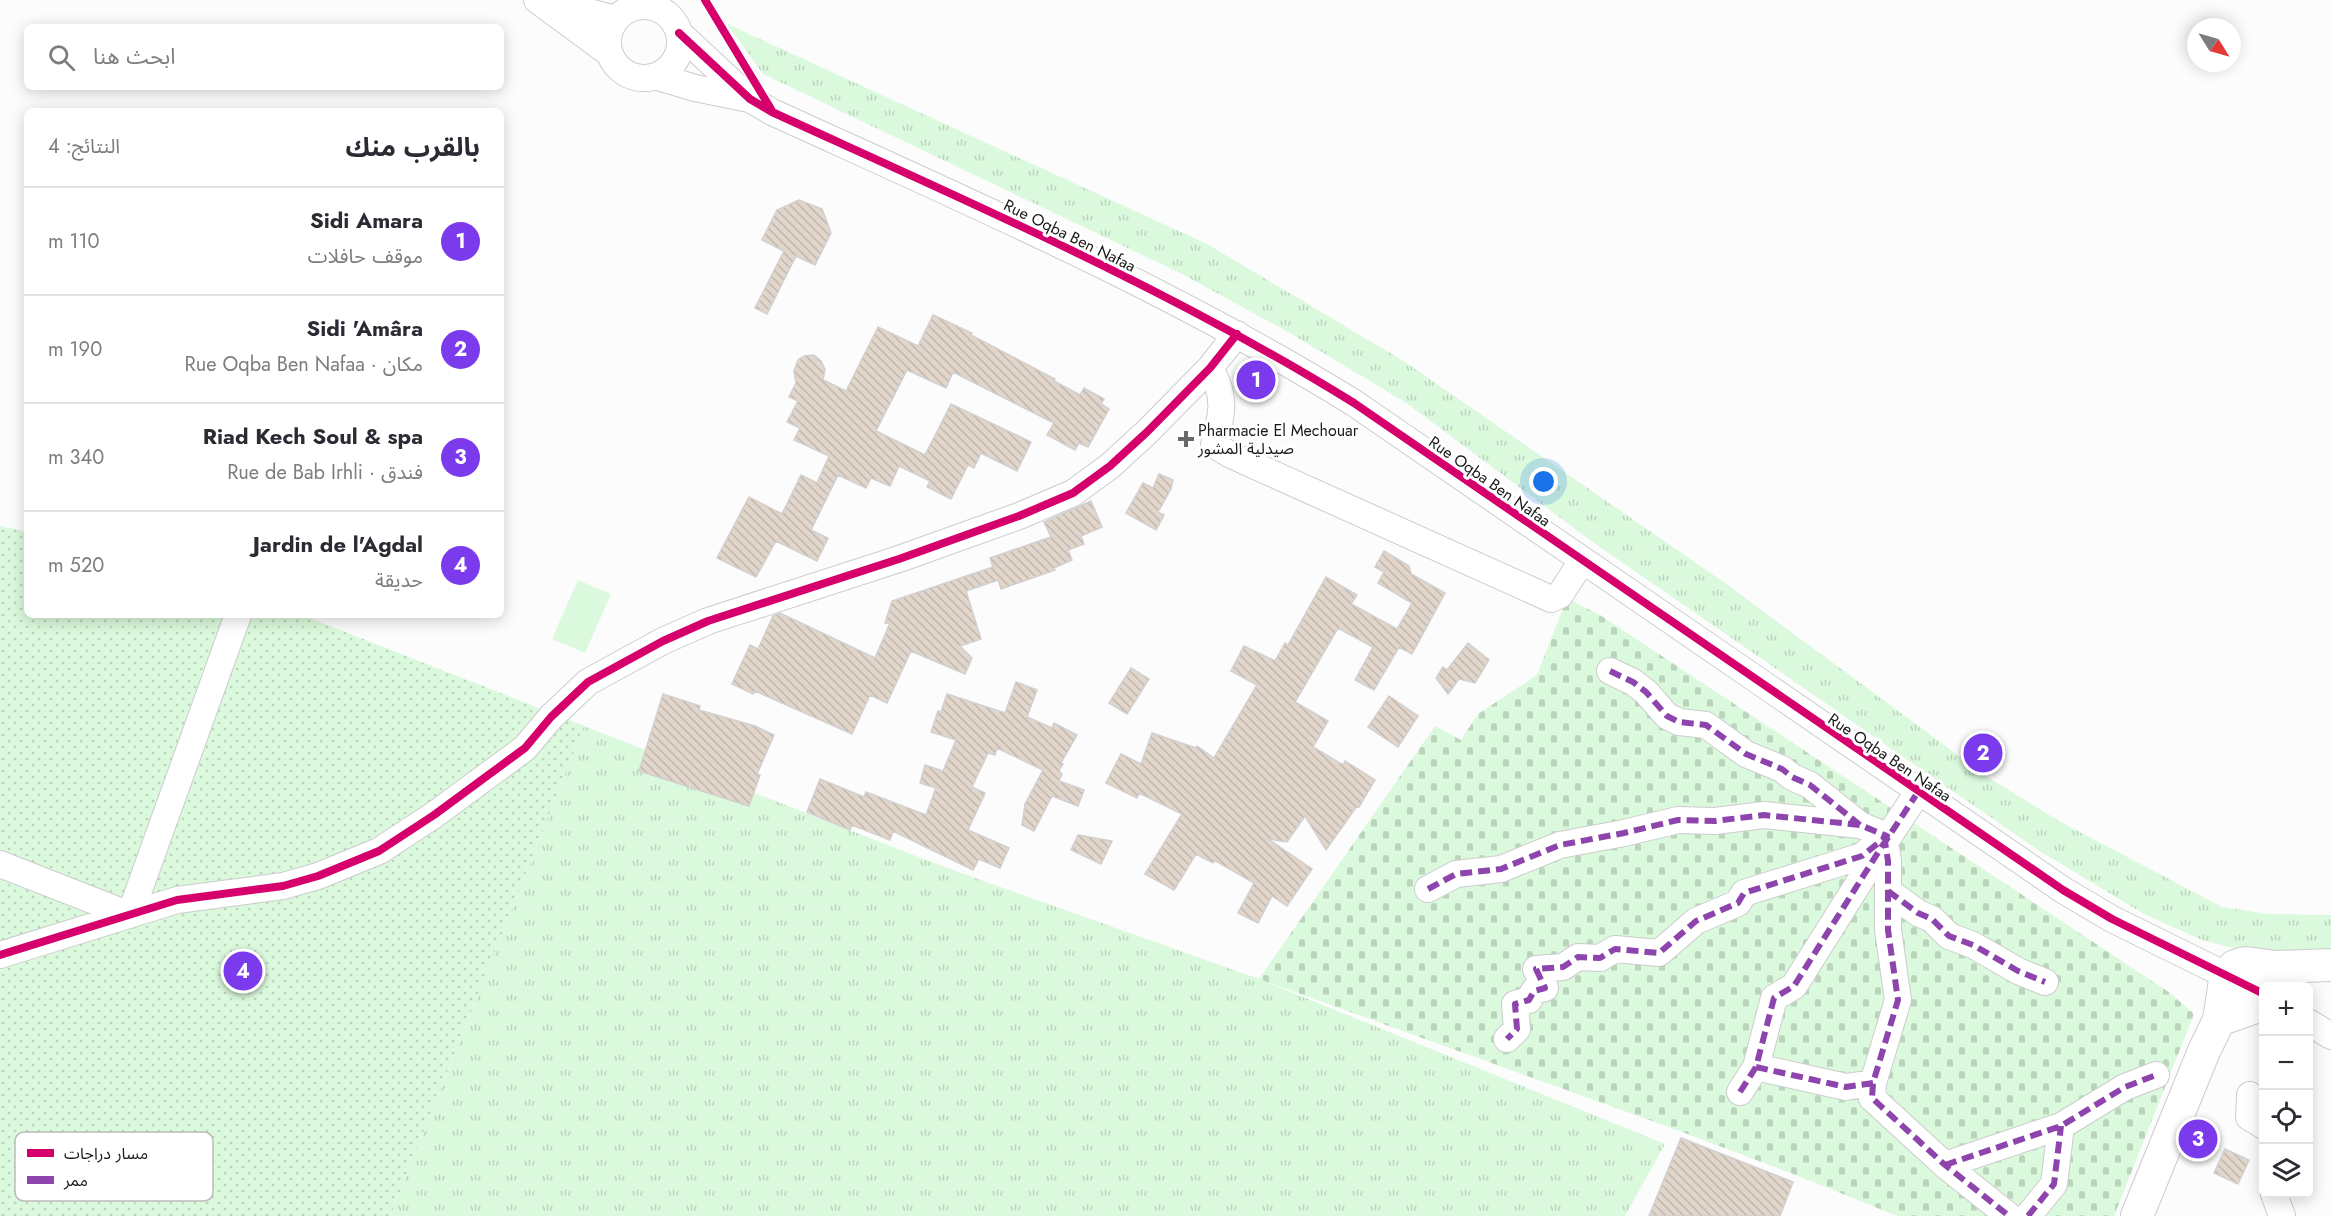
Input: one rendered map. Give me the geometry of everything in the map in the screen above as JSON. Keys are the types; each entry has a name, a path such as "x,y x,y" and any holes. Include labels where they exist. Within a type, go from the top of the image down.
{"main road":[{"path":"2137,1216 2204,1051 2219,1020 2226,974 2235,966 2246,963 2277,967 2331,965"},
{"path":"2313,988 2331,985"},
{"path":"2219,1020 2259,1005"}],"street":[{"path":"537,0 609,53"},
{"path":"544,0 617,11 641,5 658,4 672,19 679,33 678,55 664,72 644,78 623,71 614,63 609,53 607,38 617,11"},
{"name":"Rue Oqba Ben Nafaa","path":"679,33 750,99 772,112 1042,236 1237,334 1354,403 2063,890 2102,914 2259,991"},
{"name":"Rue Oqba Ben Nafaa","path":"655,76 695,88 750,99"},
{"path":"0,954 177,900 283,886 318,876 379,850 434,815 525,748 551,717 588,682 663,641 708,621 899,559 1073,494 1110,466 1210,368 1237,334"},
{"path":"1210,368 1219,383 1222,398 1222,415 1214,446 1231,455 1551,599 1560,595 1582,561"},
{"path":"130,915 237,618"},
{"path":"1610,670 1646,692 1667,716 1679,722 1706,725 1746,754 1782,769 1792,777 1810,785 1860,825 1886,839"},
{"path":"1740,1092 1756,1067 1774,998 1794,986 1918,792"},
{"path":"1428,889 1456,874 1502,869 1560,845 1677,820 1715,821 1764,815 1860,825"},
{"path":"1886,839 1888,930 1898,1000 1873,1083 1872,1098 1945,1165 2010,1216"},
{"path":"1507,1039 1517,1029 1515,1004 1529,1000 1534,991 1545,988 1536,969 1563,967 1578,957 1600,958 1615,950 1659,953 1696,921 1738,903 1744,893 1862,856 1886,839"},
{"path":"0,864 130,915"},
{"path":"1888,891 1918,913 1932,919 1948,936 1973,945 2018,971 2045,982"},
{"path":"2313,1025 2331,1036"},
{"path":"1756,1067 1846,1087 1873,1083"},
{"path":"1945,1165 2061,1126 2125,1087 2156,1075"},
{"path":"2250,1095 2249,1117 2259,1123"},
{"path":"2028,1216 2054,1184 2061,1126"},
{"path":"2275,1198 2282,1216"}],"green space":[{"path":"727,24 1207,244 1405,362 1725,583 1986,776 2059,821 2222,907 2269,914 2331,915 2331,948 2260,955 2202,940 2144,914 2038,850 1594,543 1405,402 1290,333 1182,274 763,74"},
{"path":"0,526 24,531 24,618 310,618 584,726 390,1216 0,1216"},
{"path":"578,580 611,594 585,653 552,639"},
{"path":"1567,598 1600,615 2170,993 2194,1014 2114,1216 1897,1216 1677,1130 1259,979 1435,726 1461,740 1478,714 1537,675"},
{"path":"584,726 939,865 1259,979 1665,1144 1625,1216 390,1216"}],"building":[{"path":"799,200 822,209 831,233 815,265 796,256 767,314 755,308 784,251 762,240 777,210"},
{"path":"933,315 972,333 971,335 1055,379 1054,381 1080,395 1084,388 1104,399 1101,404 1109,409 1088,447 1079,443 1075,450 1047,435 1054,423 953,372 946,388 907,370 876,431 925,455 951,404 1031,442 1017,471 981,453 974,468 968,465 951,499 927,487 930,481 899,466 890,486 871,478 866,488 838,475 811,530 828,538 817,561 776,541 756,577 717,558 749,497 782,514 801,475 817,483 829,456 794,440 800,428 787,422 798,401 789,397 796,383 794,371 798,360 804,356 814,355 825,369 823,380 846,391 878,327 918,346"},
{"path":"1159,474 1173,480 1171,489 1158,512 1164,515 1156,530 1126,513 1143,483 1153,488"},
{"path":"1091,501 1102,527 1081,536 1084,544 1068,550 1072,560 1054,568 1055,570 1001,589 998,580 966,591 981,639 960,646 972,658 965,674 911,651 887,703 870,695 852,734 755,691 753,694 732,684 750,645 758,649 773,616 780,613 875,658 890,623 885,623 892,601 993,567 990,558 1051,537 1044,522"},
{"path":"1384,551 1409,566 1411,574 1445,593 1412,654 1399,647 1374,690 1355,680 1373,647 1338,628 1295,702 1328,721 1313,747 1343,765 1345,761 1375,780 1359,807 1357,806 1326,850 1305,816 1287,842 1268,839 1312,869 1287,906 1272,896 1258,923 1238,913 1254,883 1214,860 1213,863 1196,854 1174,890 1145,874 1182,814 1139,793 1137,798 1106,783 1121,754 1141,764 1152,733 1196,748 1197,746 1214,758 1257,685 1231,671 1244,646 1275,661 1285,643 1288,645 1326,577 1357,595 1351,604 1397,629 1412,603 1378,583 1384,572 1375,567"},
{"path":"1468,643 1489,660 1475,683 1459,679 1448,694 1436,678 1443,667 1447,670"},
{"path":"1131,668 1149,679 1127,714 1109,703"},
{"path":"1016,682 1037,690 1027,717 1052,728 1054,723 1077,735 1061,763 1063,764 1059,771 1062,774 1059,781 1084,790 1078,806 1052,796 1034,831 1022,825 1025,804 1043,770 997,748 995,755 988,753 972,787 985,793 968,830 1009,848 1000,868 979,859 973,870 893,831 890,840 852,825 850,830 807,812 820,779 864,797 866,792 926,815 936,788 920,783 925,765 943,771 956,740 931,732 947,694 1005,713"},
{"path":"663,694 700,706 699,710 755,726 774,735 757,774 760,775 749,806 639,771"},
{"path":"1389,696 1418,716 1398,747 1368,727"},
{"path":"1981,733 2003,750 1985,774 1963,757"},
{"path":"1078,835 1112,841 1101,864 1071,850"},
{"path":"1681,1138 1793,1182 1780,1216 1649,1216"},
{"path":"2225,1149 2249,1160 2238,1184 2214,1173"}],"marked path":[{"path":"1610,671 1633,682 1646,692 1667,716 1679,722 1706,725 1746,754 1782,769 1792,777 1810,785 1860,825"},
{"path":"1918,792 1885,842 1888,861 1888,930 1898,1000 1873,1083 1872,1098 1945,1165 2009,1216"},
{"path":"1428,889 1456,874 1501,869 1560,845 1678,820 1715,821 1764,815 1860,825 1887,836 1862,856 1744,893 1738,903 1696,921 1659,953 1615,949 1600,958 1578,957 1563,967 1536,969 1545,988 1534,991 1529,1000 1515,1004 1517,1029 1507,1039"},
{"path":"1740,1092 1756,1067 1774,998 1794,986 1884,843"},
{"path":"1888,891 1918,913 1932,919 1949,936 1973,945 2018,971 2045,982"},
{"path":"1756,1067 1846,1087 1873,1083"},
{"path":"1945,1165 2061,1126 2125,1087 2156,1075"},
{"path":"2028,1216 2054,1184 2061,1126"}],"cycle path":[{"path":"705,0 771,109"},
{"path":"679,33 750,99 772,112 994,214 1141,285 1284,361 1354,403 2063,890 2112,919 2259,992"},
{"path":"0,955 177,900 283,886 318,876 379,851 434,815 525,748 551,717 588,682 663,641 708,621 899,559 1019,516 1073,493 1110,466 1147,432 1210,368 1237,334"}],"place":[{"name":"Sidi Amara","path":"1256,380"},
{"name":"Pharmacie El Mechouar صيدلية المشور","path":"1186,439"},
{"name":"Sidi 'Amâra","path":"1983,753"},
{"name":"Jardin de l'Agdal","path":"243,971"},
{"name":"Riad Kech Soul & spa","path":"2198,1139"}]}
